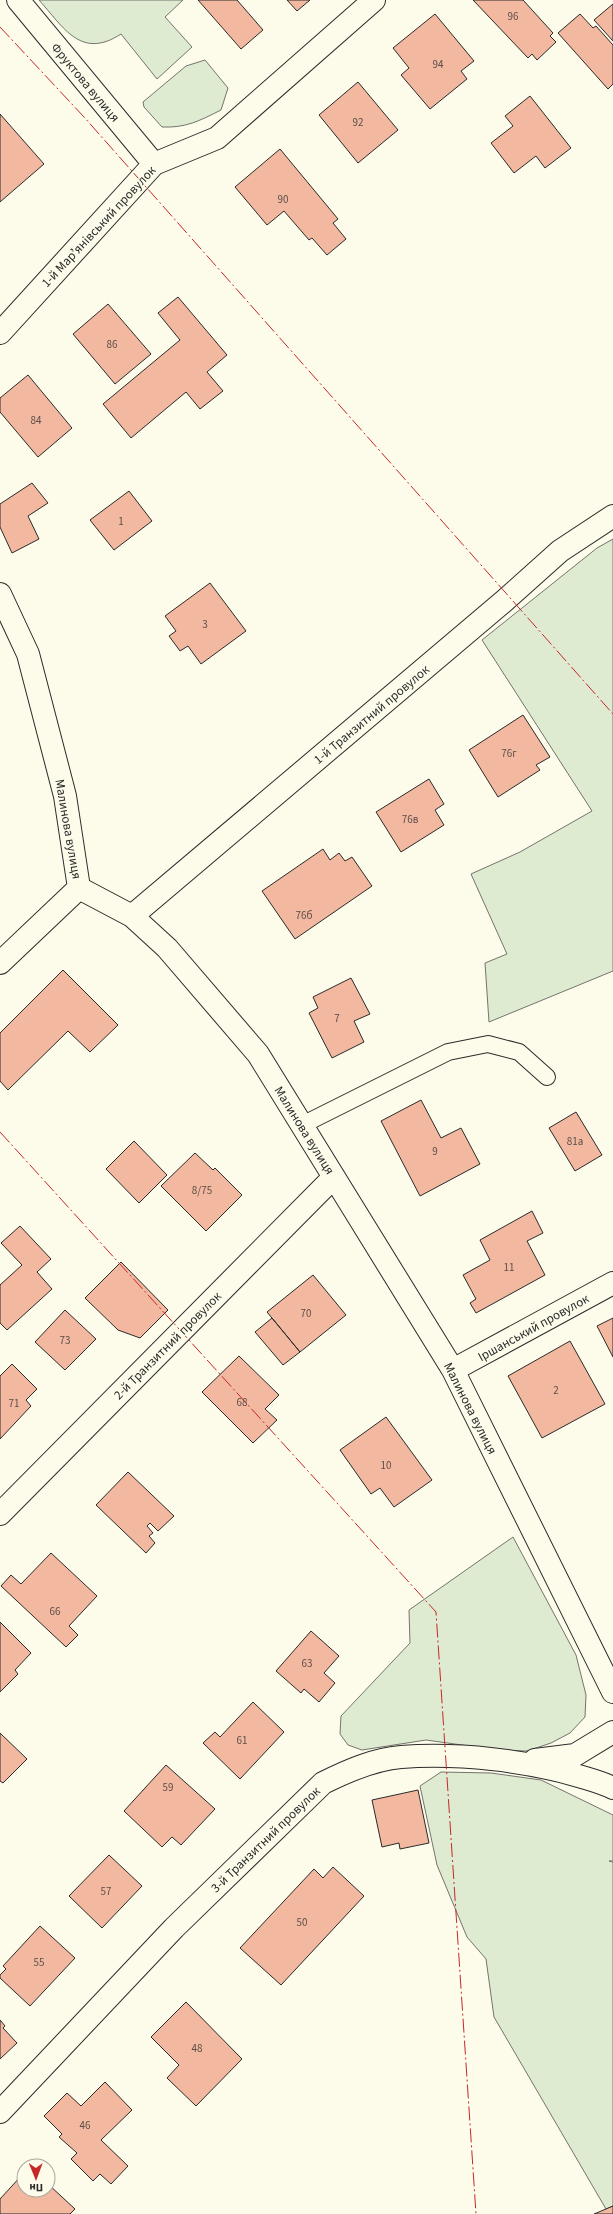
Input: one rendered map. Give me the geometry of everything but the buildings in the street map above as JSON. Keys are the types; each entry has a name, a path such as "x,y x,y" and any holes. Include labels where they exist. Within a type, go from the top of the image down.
{"street":[{"name":"Фруктова вулиця","path":"18,0 154,164"},
{"name":"1-й Марʼянівський провулок","path":"0,333 154,164 217,138 374,0"},
{"name":"1-й Транзитний провулок","path":"132,916 503,602 560,551 613,516"},
{"name":"Малинова вулиця","path":"0,594 28,654 65,796 79,888 132,916 167,948 258,1054 454,1370 613,1692"},
{"path":"0,963 79,888"},
{"name":"2-й Транзитний провулок","path":"0,1514 334,1177"},
{"name":"Іршанський провулок","path":"454,1370 613,1283"},
{"path":"514,1762 575,1755 613,1732"},
{"name":"3-й Транзитний провулок","path":"0,2112 174,1928 323,1783 354,1768 400,1757 457,1757 514,1762 560,1770 613,1788"}],"lane":[{"path":"302,1125 448,1052 488,1044 519,1052 547,1077"}],"green space":[{"path":"39,0 183,0 165,17 192,47 157,79 121,34 107,41 95,44 84,42 65,30"},
{"path":"205,60 228,88 221,110 192,123 162,127 144,107 143,102 186,66"},
{"path":"613,539 613,971 489,1022 485,963 507,954 471,874 520,852 592,811 482,640 597,548"},
{"path":"513,1537 576,1655 586,1695 585,1717 570,1733 551,1743 527,1751 498,1750 426,1740 362,1750 348,1745 340,1734 341,1716 410,1643 409,1610"},
{"path":"441,1772 491,1773 541,1780 613,1815 613,1861 609,1861 613,1862 613,2206 606,2209 494,2017 486,1959 467,1937 437,1865 420,1786"}],"power":[{"path":"0,27 84,117 613,714"},
{"path":"0,1132 436,1612 476,2214"}]}
